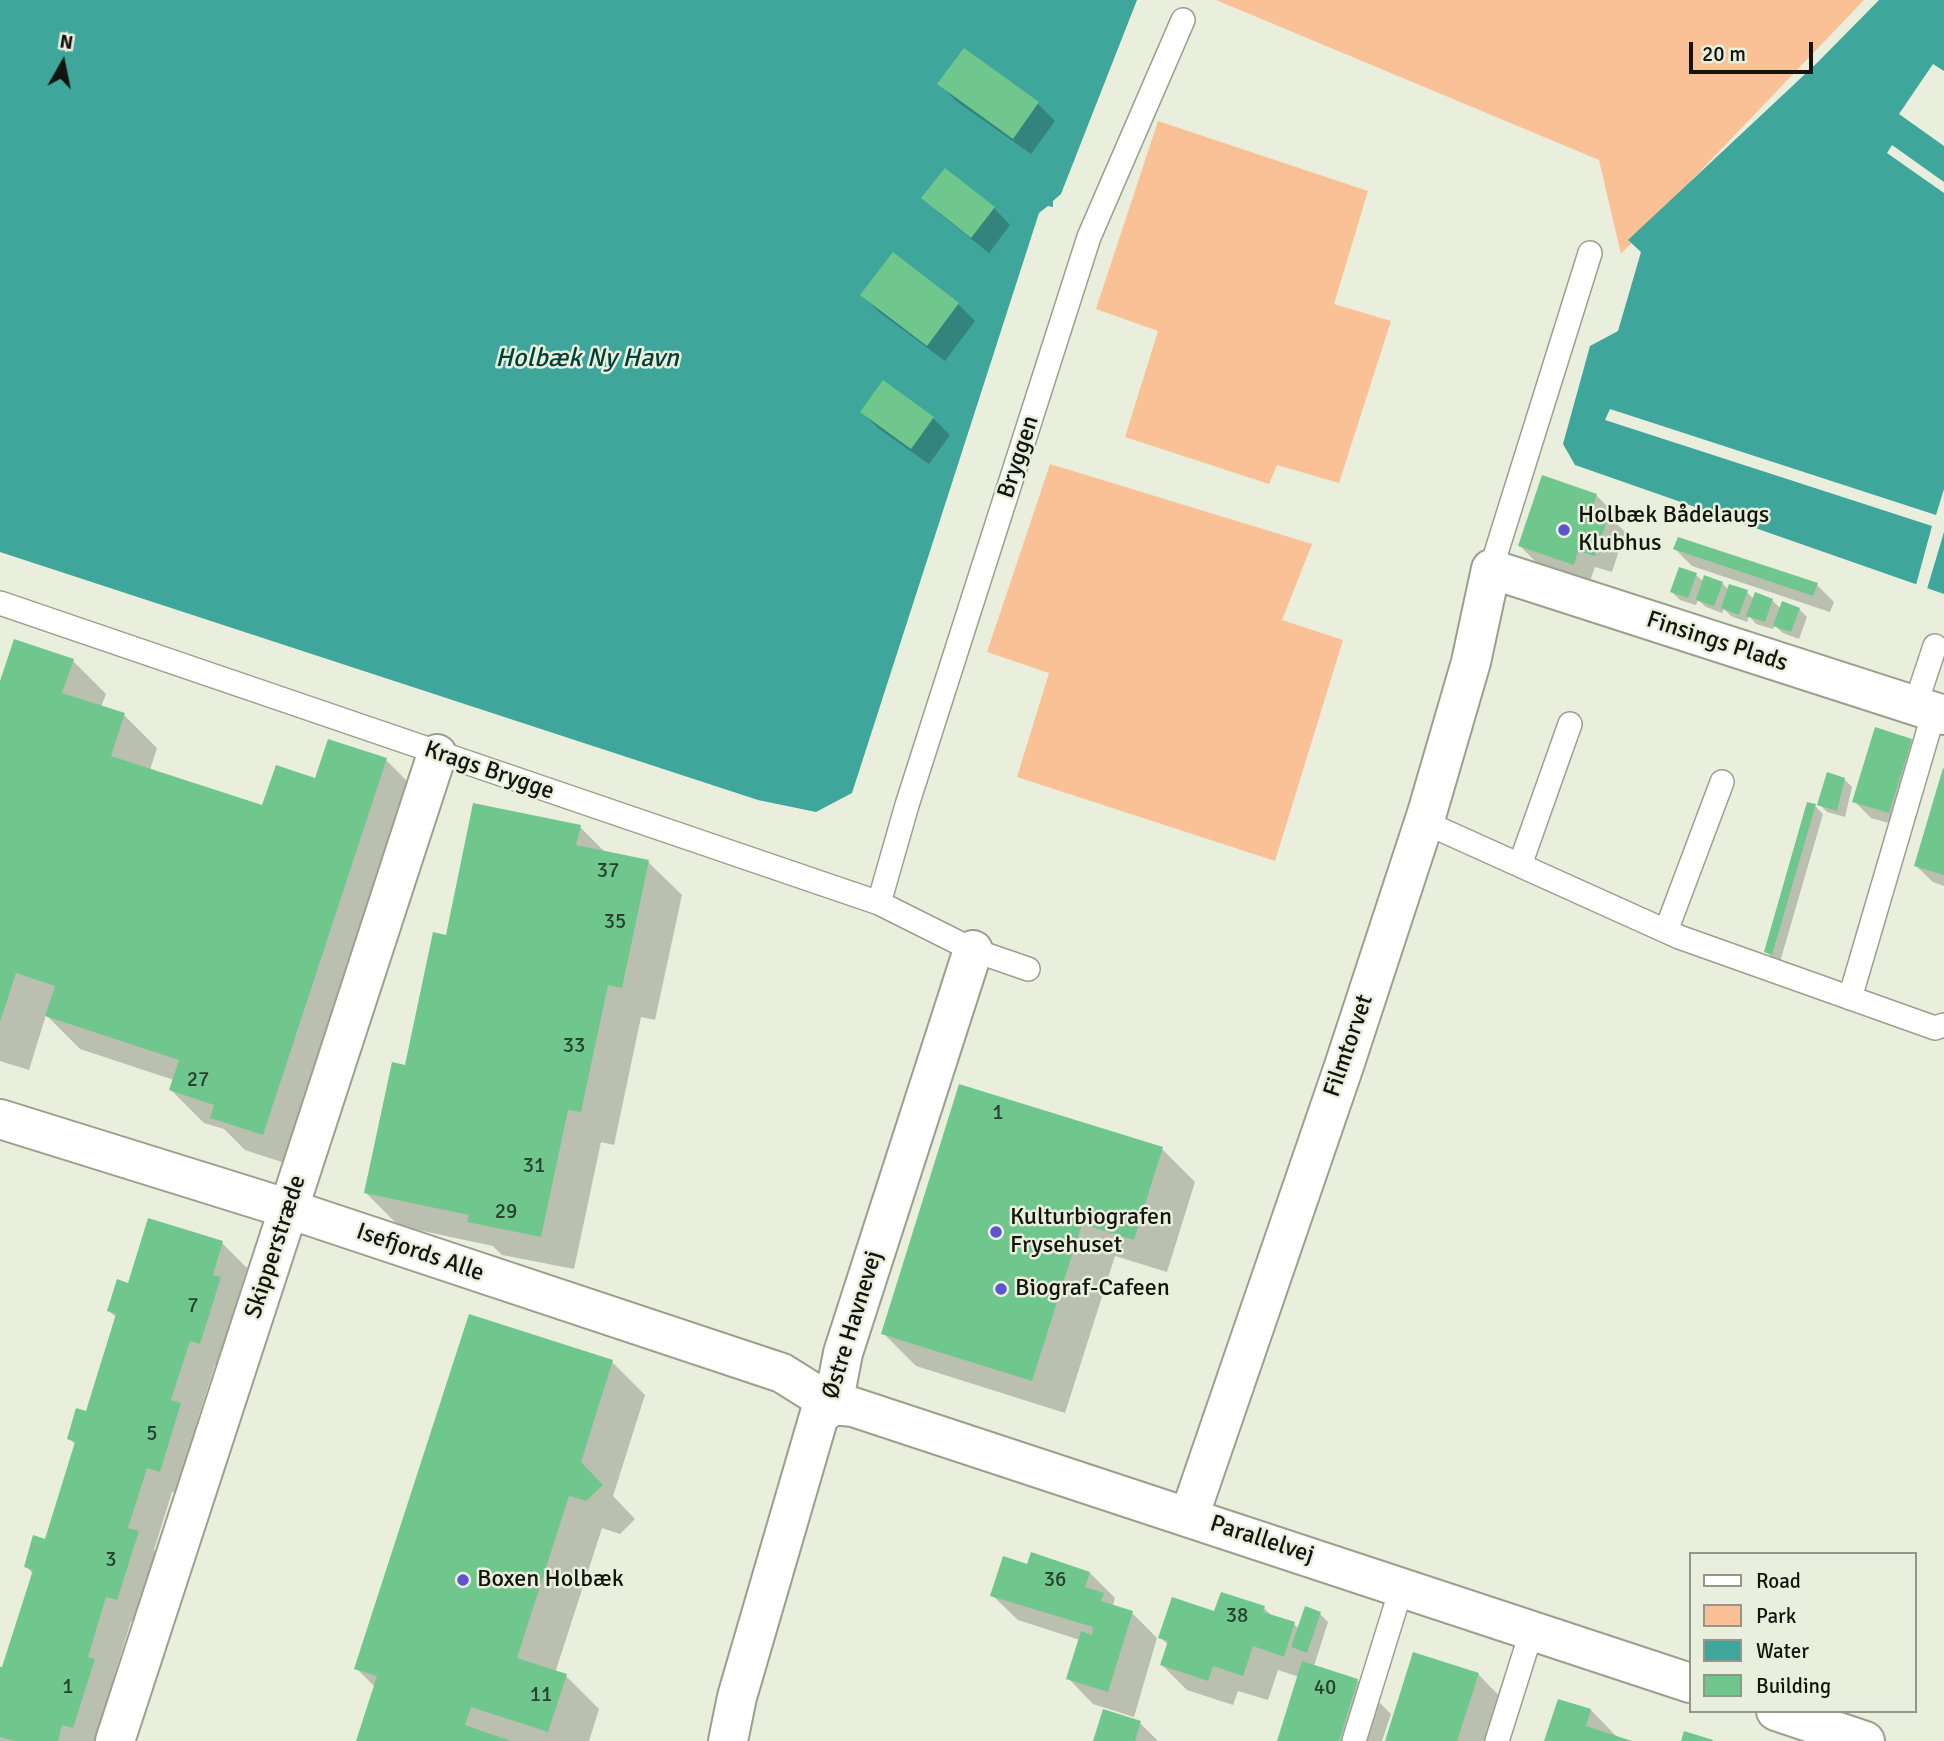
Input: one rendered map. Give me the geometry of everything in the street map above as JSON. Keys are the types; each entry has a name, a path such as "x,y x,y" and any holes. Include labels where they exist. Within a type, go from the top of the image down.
{"street":[{"name":"Finsings Plads","path":"1491,569 1931,711"},
{"name":"Filmtorvet","path":"1189,1517 1344,1066 1424,822 1471,662 1491,569"},
{"name":"Skipperstræde","path":"115,1741 437,754"},
{"name":"Østre Havnevej","path":"728,1741 737,1697 819,1416 833,1405 843,1353 972,950"},
{"name":"Isefjords Alle","path":"0,1119 289,1209 782,1373 833,1405"},
{"name":"Parallelvej","path":"833,1405 853,1407 1688,1681"},
{"path":"1781,1713 1846,1738"}],"lane":[{"name":"Bryggen","path":"878,903 1089,237 1183,20"},
{"path":"1491,569 1590,253"},
{"name":"Krags Brygge","path":"0,603 878,903 972,950"},
{"path":"1850,998 1931,711 1935,646"},
{"path":"1520,865 1570,724"},
{"path":"1666,931 1722,782"},
{"path":"1424,822 1666,931 1936,1028 1944,1025"},
{"path":"972,950 1028,969"},
{"path":"1353,1741 1402,1586"},
{"path":"1497,1741 1532,1630"}],"green space":[{"path":"1216,0 1864,0 1621,254 1599,160"},
{"path":"1158,121 1368,191 1334,304 1391,321 1339,483 1277,465 1269,484 1125,437 1158,331 1096,309"},
{"path":"1050,464 1312,544 1282,620 1343,640 1275,861 1017,777 1049,673 987,652"}],"water":[{"name":"Holbæk Ny Havn","path":"0,0 1137,0 1061,194 1053,201 1053,207 1048,206 1039,213 852,793 816,812 758,800 0,552"},
{"path":"1879,0 1944,0 1944,71 1933,64 1899,114 1944,146 1944,594 1575,465 1563,444 1590,346 1618,331 1641,252 1628,240 1818,62"}],"pier":[{"path":"1892,145 1944,182 1944,193 1887,153"},
{"path":"1610,409 1936,515 1944,489 1944,532 1927,589 1916,585 1932,526 1605,420"}],"building":[{"path":"964,48 1039,102 1013,139 937,84"},
{"path":"945,168 995,207 971,238 921,198"},
{"path":"893,252 959,303 927,346 860,295"},
{"path":"883,380 934,417 911,449 860,412"},
{"name":"Holbæk Bådelaugs Klubhus","path":"1542,475 1597,494 1592,508 1609,514 1595,556 1578,551 1574,565 1518,546"},
{"path":"1678,537 1818,583 1813,596 1673,549"},
{"path":"1679,567 1697,573 1688,598 1670,592"},
{"path":"1704,575 1723,582 1714,606 1696,600"},
{"path":"1729,584 1748,590 1739,615 1721,608"},
{"path":"1755,592 1773,599 1765,622 1746,616"},
{"path":"1782,601 1800,608 1791,632 1773,626"},
{"path":"14,639 74,659 62,693 125,713 111,756 262,805 276,765 315,778 328,739 387,758 263,1135 210,1118 214,1105 169,1090 179,1060 45,1016 55,986 16,973 0,1022 0,681"},
{"path":"1875,727 1912,739 1889,813 1852,802"},
{"path":"1944,769 1944,875 1914,866"},
{"path":"1827,772 1845,778 1837,811 1817,805"},
{"path":"1807,802 1816,804 1772,955 1764,952"},
{"path":"473,803 581,825 576,845 649,860 622,988 608,985 581,1112 568,1110 541,1237 467,1222 469,1215 364,1193 392,1062 405,1065 433,932 446,935"},
{"name":"Kulturbiografen Frysehuset","path":"959,1084 1163,1147 1134,1240 1082,1224 1032,1381 881,1334"},
{"path":"148,1218 223,1241 213,1275 221,1277 200,1344 190,1341 171,1400 181,1403 160,1472 147,1468 128,1528 139,1531 117,1600 106,1597 88,1657 95,1659 73,1728 62,1725 58,1741 14,1741 0,1737 0,1667 33,1570 24,1567 33,1535 45,1539 75,1442 67,1439 76,1408 86,1411 116,1314 107,1311 117,1279 128,1283"},
{"name":"Boxen Holbæk","path":"469,1314 613,1360 581,1462 603,1485 586,1501 569,1496 517,1658 567,1674 548,1732 471,1707 465,1725 511,1741 356,1741 377,1676 354,1669"},
{"path":"1031,1552 1090,1572 1085,1587 1104,1593 1101,1601 1133,1611 1108,1692 1066,1679 1081,1631 1092,1635 1093,1627 990,1596 1003,1556 1027,1564"},
{"path":"1221,1592 1265,1606 1263,1612 1295,1622 1284,1657 1253,1646 1243,1676 1213,1666 1208,1681 1160,1665 1168,1641 1158,1638 1172,1597 1214,1611"},
{"path":"1305,1606 1321,1612 1307,1653 1291,1647"},
{"path":"1413,1652 1479,1673 1457,1741 1385,1741"},
{"path":"1302,1661 1358,1679 1339,1741 1277,1741"},
{"path":"1558,1699 1591,1709 1586,1726 1632,1741 1544,1741"},
{"path":"1103,1709 1141,1721 1135,1741 1093,1741"},
{"path":"1684,1731 1713,1740 1713,1741 1681,1741"}],"place":[{"name":"Holbæk Bådelaugs Klubhus","path":"1564,530"},
{"name":"Kulturbiografen Frysehuset","path":"996,1232"},
{"name":"Biograf-Cafeen","path":"1001,1289"},
{"name":"Boxen Holbæk","path":"463,1580"}]}
